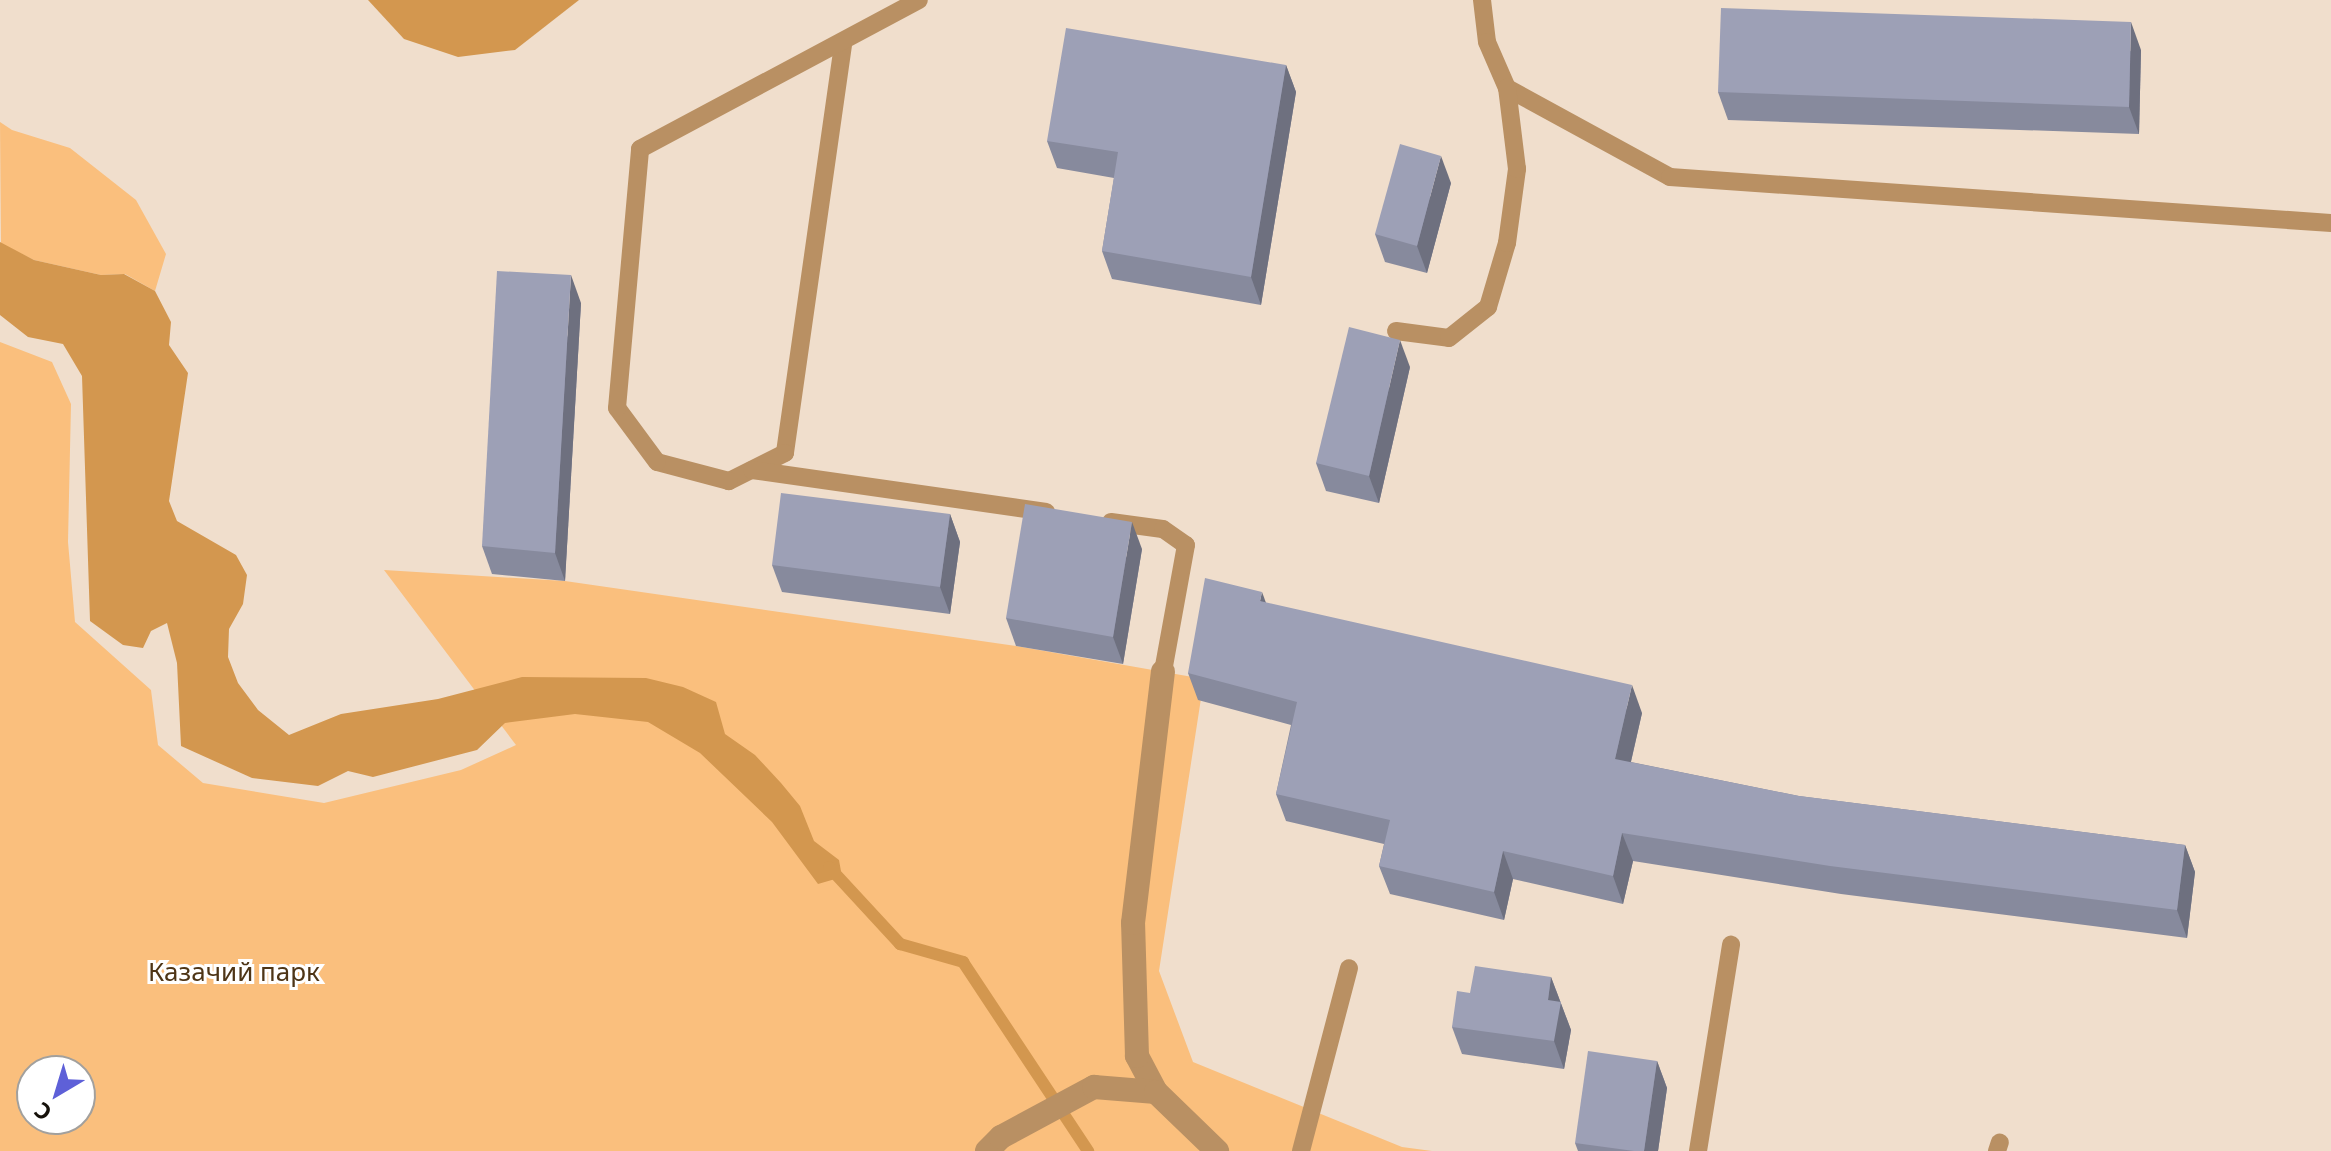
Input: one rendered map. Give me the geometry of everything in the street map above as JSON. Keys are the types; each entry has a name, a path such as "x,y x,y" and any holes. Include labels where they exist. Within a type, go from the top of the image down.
{"street":[{"path":"1163,672 1133,923 1137,1056 1156,1092 1217,1151"},
{"path":"987,1151 1001,1137 1094,1087 1156,1092"}],"lane":[{"path":"843,45 796,408 785,453 729,481 657,462 617,408 640,149 843,45 919,0"},
{"path":"1396,331 1449,338 1488,307 1507,243 1517,169 1507,88 1487,42 1482,0"},
{"path":"1507,88 1670,177 2331,223"},
{"path":"752,470 1163,529 1186,545 1163,672"},
{"path":"1698,1151 1731,945"},
{"path":"1301,1151 1349,968"}],"green space":[{"path":"0,122 12,130 70,148 136,200 166,254 155,291 125,274 101,275 34,260 1,244"},
{"name":"Казачий парк","path":"0,342 52,362 71,404 68,542 75,622 151,690 158,745 203,783 324,803 461,770 516,745 384,570 565,581 1016,646 1204,679 1159,971 1193,1062 1402,1147 1432,1151 0,1151"}],"shaded area":[{"path":"368,0 579,0 515,50 458,57 404,39"},
{"path":"0,242 34,260 101,275 124,274 155,291 171,322 169,345 188,373 169,501 177,521 236,555 247,575 243,604 229,629 228,657 238,683 258,710 289,735 341,714 438,699 522,677 646,678 683,687 716,702 725,734 755,755 800,806 814,841 839,860 842,877 818,884 772,822 700,753 648,722 575,714 505,723 477,750 373,777 348,771 318,786 252,778 181,746 177,663 167,623 151,631 143,648 123,645 90,621 82,376 63,344 28,337 0,315"}],"building":[{"path":"1721,8 2131,22 2129,107 1718,92"},
{"path":"1066,28 1286,65 1251,277 1102,251 1118,152 1047,141"},
{"path":"1400,144 1441,156 1417,246 1375,234"},
{"path":"497,271 571,275 555,553 482,546"},
{"path":"1349,327 1400,340 1369,476 1316,463"},
{"path":"781,493 950,514 940,587 772,565"},
{"path":"1025,504 1132,522 1113,637 1006,618"},
{"path":"1205,578 1262,592 1260,601 1632,685 1615,759 1799,796 2185,845 2177,910 1830,866 1622,833 1613,876 1503,851 1494,892 1379,866 1390,820 1276,794 1297,702 1188,673"},
{"path":"1475,966 1551,977 1548,1000 1561,1002 1554,1041 1452,1027 1457,991 1470,993"},
{"path":"1588,1051 1657,1061 1644,1151 1575,1143"}],"waterway":[{"path":"829,867 900,944 963,962 1088,1151"}]}
